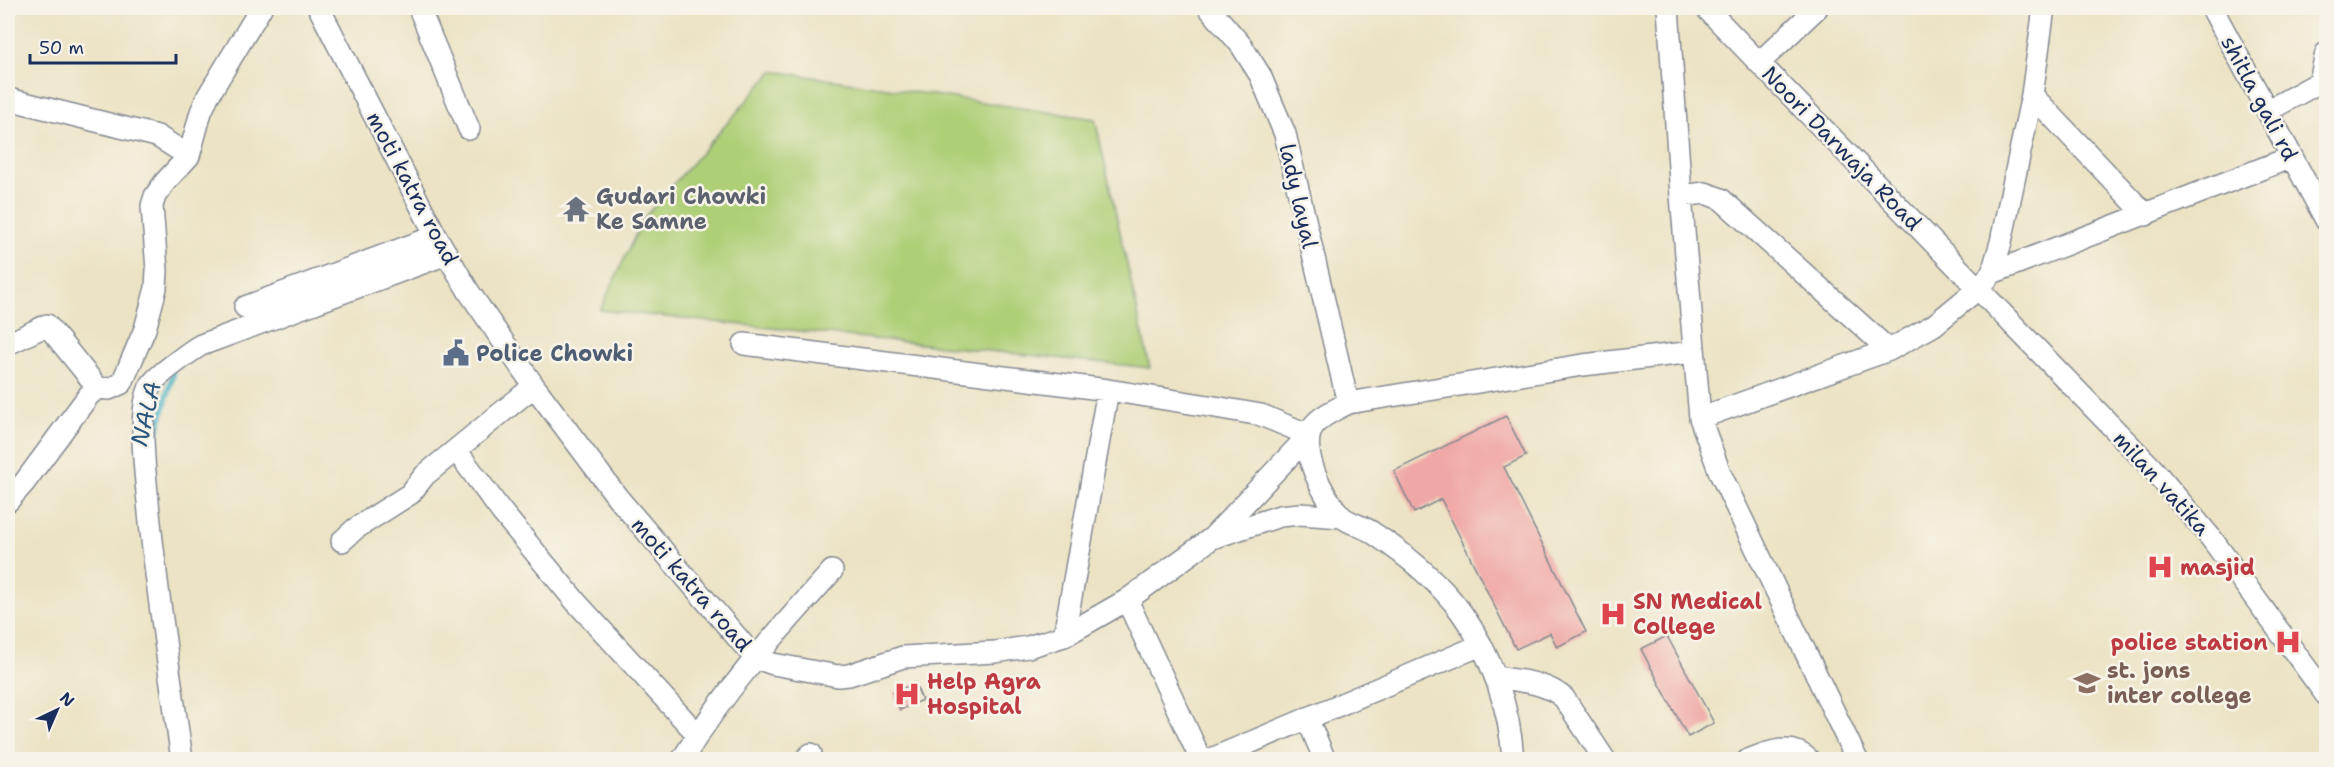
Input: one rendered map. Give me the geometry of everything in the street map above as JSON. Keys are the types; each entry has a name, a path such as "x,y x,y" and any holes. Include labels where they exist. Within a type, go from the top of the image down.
{"street":[{"path":"8,501 89,395 98,388 115,387 122,383 146,328 156,288 157,270 152,206 155,196 189,156 201,112 208,96 261,8"},
{"name":"moti katra road","path":"320,8 436,236 469,292 534,386 618,498 754,657 760,661 804,671 849,675 903,657 995,652 1029,647 1064,636 1127,600 1212,538 1280,516 1300,514 1342,517"},
{"path":"419,8 469,129"},
{"name":"lady layal","path":"1209,8 1241,45 1260,75 1285,134 1348,403"},
{"path":"1668,8 1700,418 1720,473 1857,759"},
{"name":"Noori Darwaja Road","path":"1706,8 1759,63 1986,281"},
{"path":"1759,63 1817,8"},
{"path":"1986,281 2001,242 2032,95 2044,8"},
{"name":"shitla gali rd","path":"2212,8 2326,220"},
{"path":"2267,111 2323,82 2326,53"},
{"path":"2032,95 2146,214"},
{"path":"8,99 157,136 189,156"},
{"path":"1700,418 1889,350 1934,325 1986,281 2146,214 2292,157"},
{"path":"1681,196 1705,193 1721,199 1889,350"},
{"name":"moti katra road","path":"245,308 436,236"},
{"path":"182,759 153,555 144,468 143,417 152,384 193,349 201,345 447,254"},
{"name":"milan vatika","path":"1986,281 2211,537 2326,695"},
{"path":"8,344 47,325 98,388"},
{"path":"744,344 1108,390 1261,415 1309,435"},
{"path":"1212,538 1309,435 1314,425 1323,417 1348,403 1583,364 1694,352"},
{"path":"129,369 152,384"},
{"path":"342,541 356,529 410,494 425,475 534,386"},
{"path":"1064,636 1108,390"},
{"path":"1309,435 1311,462 1315,475 1321,488 1342,517 1371,531 1392,546 1444,592 1461,612 1497,677 1512,742 1513,759"},
{"path":"456,450 501,511 576,602 697,734"},
{"path":"681,759 754,657 832,571"},
{"path":"1127,600 1201,759"},
{"path":"1209,759 1481,645"},
{"path":"1497,677 1548,687 1557,691 1605,759"},
{"path":"1307,718 1325,759"},
{"path":"1748,759 1781,749 1793,751 1809,759"}],"green space":[{"path":"773,71 1095,119 1150,368 600,310 643,219"}],"building":[{"path":"1506,416 1526,456 1504,467 1586,632 1557,647 1550,633 1516,649 1441,499 1414,513 1394,471"},
{"path":"1667,636 1714,723 1688,737 1641,649"},
{"path":"915,683 922,700 900,710 893,693"}],"waterway":[{"name":"NALA","path":"152,451 173,374"}],"place":[{"name":"Gudari Chowki Ke Samne","path":"576,209"},
{"name":"Police Chowki","path":"456,353"},
{"name":"masjid","path":"2160,567"},
{"name":"SN Medical College","path":"1613,614"},
{"name":"police station","path":"2288,642"},
{"name":"st. jons inter college","path":"2087,683"},
{"name":"Help Agra Hospital","path":"907,694"}]}
